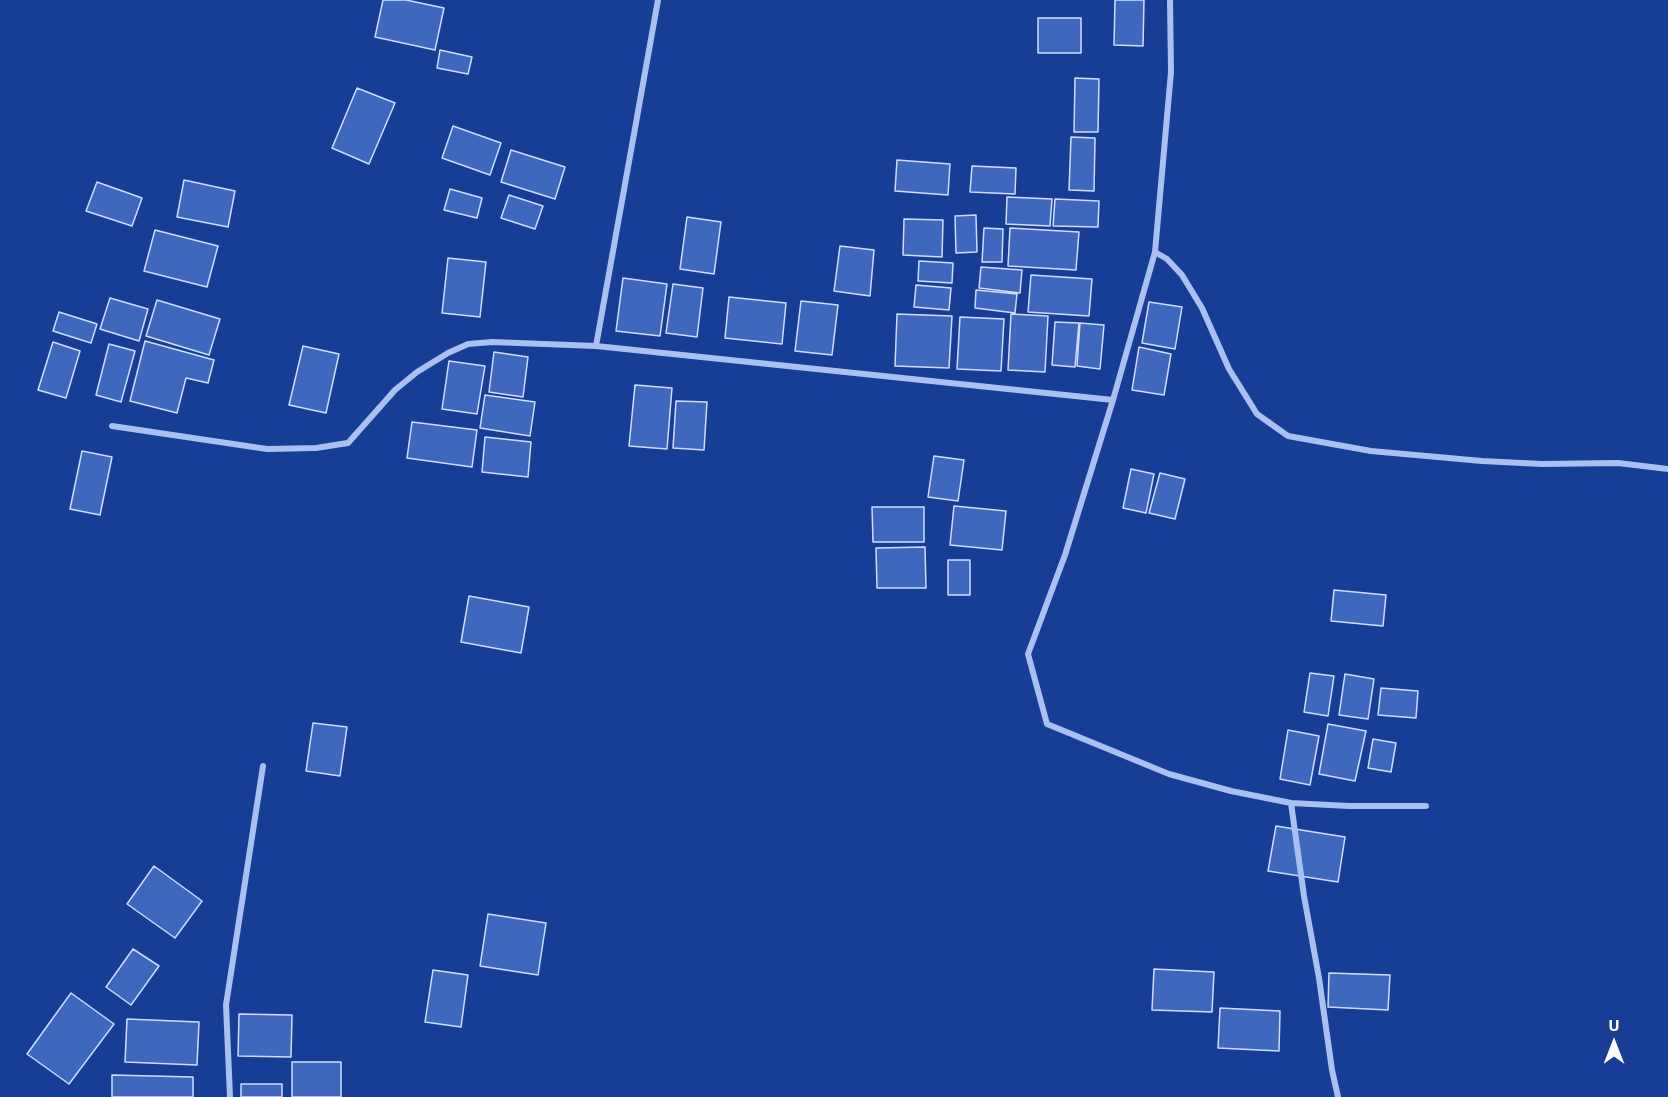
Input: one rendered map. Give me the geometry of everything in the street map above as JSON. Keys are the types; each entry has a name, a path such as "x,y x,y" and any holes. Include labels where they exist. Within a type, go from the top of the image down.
{"street":[{"path":"596,346 658,0"},
{"path":"1170,0 1171,72 1155,252 1113,400 1065,555 1028,654 1047,724 1169,774 1231,791 1291,803 1426,806"},
{"path":"1155,252 1167,259 1182,275 1202,308 1229,369 1257,414 1288,436 1371,451 1482,462 1542,465 1618,463 1668,469"},
{"path":"112,426 267,449 316,448 348,443 395,390 417,372 468,344 492,342 596,346 1113,400"},
{"path":"230,1097 226,1005 263,766"},
{"path":"1291,803 1304,896 1338,1097"}],"building":[{"path":"383,0 406,0 444,8 435,50 375,37"},
{"path":"1115,0 1144,0 1143,46 1114,45"},
{"path":"1038,18 1081,18 1081,53 1038,53"},
{"path":"440,50 472,57 468,74 437,68"},
{"path":"1075,78 1099,79 1098,132 1074,132"},
{"path":"357,88 395,103 369,164 332,148"},
{"path":"453,126 501,143 490,175 442,158"},
{"path":"1071,137 1095,138 1094,191 1069,190"},
{"path":"511,150 565,167 555,199 501,182"},
{"path":"897,160 950,164 948,195 895,191"},
{"path":"972,166 1016,168 1015,194 970,192"},
{"path":"184,180 235,191 228,227 177,217"},
{"path":"97,182 142,198 132,226 86,211"},
{"path":"450,189 482,198 477,218 444,210"},
{"path":"509,195 543,206 535,229 501,218"},
{"path":"1007,197 1052,199 1050,226 1006,224"},
{"path":"1055,199 1099,201 1098,227 1053,226"},
{"path":"976,215 977,252 956,253 955,216"},
{"path":"687,217 721,222 714,274 680,269"},
{"path":"904,219 943,220 942,257 903,255"},
{"path":"984,228 1003,229 1002,262 982,262"},
{"path":"1010,228 1079,232 1076,270 1008,266"},
{"path":"155,230 218,246 207,287 144,271"},
{"path":"840,246 874,250 870,296 834,291"},
{"path":"448,258 486,262 480,317 442,313"},
{"path":"919,261 953,263 952,283 918,281"},
{"path":"981,267 1022,270 1020,293 979,288"},
{"path":"1031,275 1092,279 1089,316 1028,312"},
{"path":"623,278 667,284 660,336 616,331"},
{"path":"673,284 703,288 697,337 666,333"},
{"path":"916,285 951,288 949,310 914,307"},
{"path":"976,290 1017,294 1015,313 975,308"},
{"path":"729,297 786,303 782,344 725,338"},
{"path":"110,298 148,309 139,341 100,329"},
{"path":"157,300 220,319 209,355 146,336"},
{"path":"801,301 838,305 832,355 795,351"},
{"path":"1149,302 1182,307 1175,349 1142,343"},
{"path":"59,312 97,324 91,343 53,331"},
{"path":"897,314 952,316 949,368 895,366"},
{"path":"1011,314 1048,316 1045,372 1008,370"},
{"path":"960,317 1004,319 1001,371 957,369"},
{"path":"1055,322 1079,323 1075,367 1052,365"},
{"path":"1080,323 1104,325 1100,369 1077,366"},
{"path":"145,341 214,360 208,383 186,378 177,413 130,401"},
{"path":"53,342 80,351 66,398 38,390"},
{"path":"109,344 135,351 121,402 96,395"},
{"path":"303,346 339,354 326,413 289,405"},
{"path":"1139,347 1171,354 1164,395 1132,390"},
{"path":"494,352 528,357 523,397 489,392"},
{"path":"449,361 485,366 477,414 442,409"},
{"path":"635,385 672,388 667,449 629,446"},
{"path":"485,395 535,402 530,436 480,428"},
{"path":"676,401 707,402 704,450 673,448"},
{"path":"412,422 477,430 472,467 407,458"},
{"path":"485,437 531,442 528,477 482,472"},
{"path":"82,451 112,457 100,515 70,509"},
{"path":"934,456 964,460 958,501 928,497"},
{"path":"1131,469 1154,474 1146,513 1123,508"},
{"path":"1160,473 1185,479 1175,519 1149,513"},
{"path":"954,506 1006,511 1002,550 950,545"},
{"path":"872,507 924,507 924,542 873,542"},
{"path":"925,547 926,588 877,588 876,548"},
{"path":"948,560 970,560 970,595 948,595"},
{"path":"1334,590 1386,595 1383,626 1331,621"},
{"path":"469,596 529,607 521,653 461,642"},
{"path":"1310,673 1334,676 1328,716 1304,712"},
{"path":"1345,674 1374,679 1368,719 1339,715"},
{"path":"1381,688 1418,691 1416,718 1378,715"},
{"path":"313,723 347,727 340,776 306,771"},
{"path":"1328,724 1366,731 1355,781 1319,774"},
{"path":"1288,730 1319,736 1310,785 1280,779"},
{"path":"1373,739 1396,743 1391,772 1368,768"},
{"path":"1276,826 1345,837 1338,882 1268,871"},
{"path":"154,866 202,901 175,938 127,904"},
{"path":"488,914 546,923 538,975 480,966"},
{"path":"133,949 159,966 131,1005 106,987"},
{"path":"1154,969 1214,972 1212,1012 1152,1010"},
{"path":"433,970 468,975 461,1027 425,1022"},
{"path":"1329,973 1390,975 1388,1010 1328,1007"},
{"path":"71,993 114,1024 69,1084 27,1054"},
{"path":"1220,1008 1280,1011 1279,1051 1218,1048"},
{"path":"239,1014 292,1015 291,1057 238,1056"},
{"path":"127,1019 199,1022 197,1065 125,1062"},
{"path":"292,1062 341,1062 341,1097 292,1097"},
{"path":"112,1075 193,1077 193,1097 112,1097"},
{"path":"241,1084 282,1084 282,1097 241,1097"}]}
